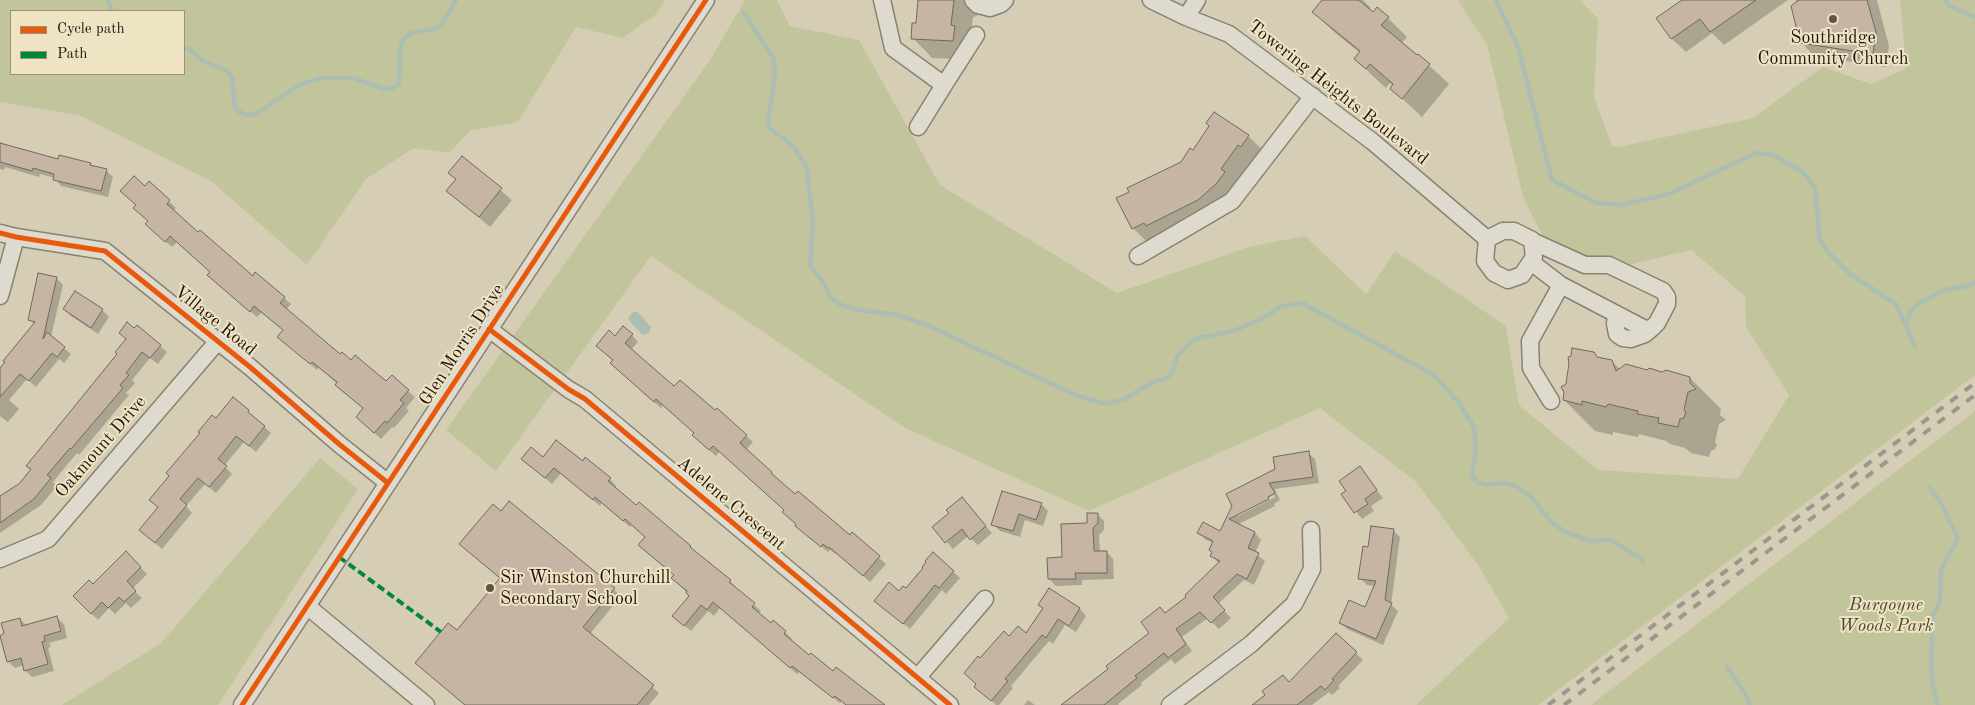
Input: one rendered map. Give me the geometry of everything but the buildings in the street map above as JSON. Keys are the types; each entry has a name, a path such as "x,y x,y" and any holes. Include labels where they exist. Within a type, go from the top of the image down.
{"street":[{"name":"Glen Morris Drive","path":"242,705 706,0"},
{"path":"882,0 893,48 944,85"},
{"path":"973,0 978,5 990,8 1001,4 1005,0"},
{"name":"Towering Heights Boulevard","path":"1151,0 1186,17 1229,34 1373,142 1487,239"},
{"path":"1186,17 1197,0"},
{"path":"918,127 976,35"},
{"path":"1138,256 1232,201 1313,96"},
{"path":"1531,262 1561,285 1645,329 1652,328 1657,323 1667,304 1667,297 1663,291 1609,265 1585,265 1514,231 1503,231 1487,239 1485,261 1494,273 1508,280 1522,275 1534,257 1532,241"},
{"path":"0,296 8,235"},
{"name":"Village Road","path":"8,235 105,251 388,483"},
{"path":"1551,401 1531,368 1530,341 1561,285"},
{"name":"Adelene Crescent","path":"489,329 568,389 585,399 950,705"},
{"name":"Oakmount Drive","path":"0,559 48,539 218,342"},
{"path":"1170,705 1250,644 1294,604 1312,569 1311,530"},
{"path":"917,678 985,599"},
{"path":"307,606 426,705"}],"green space":[{"path":"0,0 665,0 655,15 623,38 576,27 518,122 471,130 449,153 414,148 366,179 307,265 211,181 79,115 0,102"},
{"path":"745,0 777,0 790,26 859,40 940,185 1117,293 1248,247 1305,236 1366,294 1395,251 1506,326 1519,405 1598,470 1738,479 1789,395 1746,327 1745,296 1691,250 1595,273 1548,247 1523,197 1487,45 1458,0 1580,0 1598,19 1594,97 1612,146 1618,147 1753,118 1823,67 1871,84 1906,69 1900,0 1975,0 1975,375 1538,705 1416,705 1509,618 1478,565 1416,482 1320,408 1089,511 905,428 651,256 496,471 446,430 710,60"},
{"name":"Burgoyne Woods Park","path":"1975,411 1975,705 1591,705 1600,698"},
{"path":"320,458 358,489 218,705 62,705 161,643"}],"shaded area":[{"path":"633,312 638,312 651,327 649,333 643,335 632,324 628,318"}],"waterway":[{"path":"108,0 112,10"},
{"path":"185,48 188,48 203,61 228,71 232,77 235,109 245,115 256,114 299,85 321,78 353,78 385,89 393,88 399,83 400,50 403,40 411,33 434,29 442,24 456,0"},
{"path":"1496,0 1518,47 1552,180 1597,203 1621,205 1669,194 1756,153 1773,155 1803,172 1815,188 1820,240 1830,254 1850,274 1896,304 1915,346"},
{"path":"1945,0 1949,6 1975,17"},
{"path":"744,13 774,59 775,74 768,123 771,129 794,147 807,168 813,224 810,265 825,285 830,297 841,305 854,309 897,315 927,325 1075,395 1106,404 1125,399 1151,383 1166,378 1172,373 1178,355 1194,339 1233,331 1260,320 1282,306 1302,303 1434,375 1459,403 1474,427 1476,448 1472,476 1478,483 1487,485 1504,483 1516,486 1530,496 1552,522 1565,532 1591,541 1610,540 1643,561"},
{"path":"1906,325 1910,312 1916,305 1944,290 1975,283"},
{"path":"1930,488 1941,503 1958,538 1941,570 1940,601 1933,616 1931,662 1933,685 1938,705"},
{"path":"1727,667 1746,695 1750,705"}],"railway":[{"path":"1548,705 1975,383"},
{"path":"1564,705 1975,395"}],"marked path":[{"path":"339,557 441,632"}],"cycle path":[{"path":"242,705 706,0"},
{"path":"0,233 105,251 250,367 339,444 388,483"},
{"path":"489,329 568,389 585,399 950,705"}],"place":[{"name":"Southridge Community Church","path":"1833,19"},
{"name":"Sir Winston Churchill Secondary School","path":"490,588"}]}
